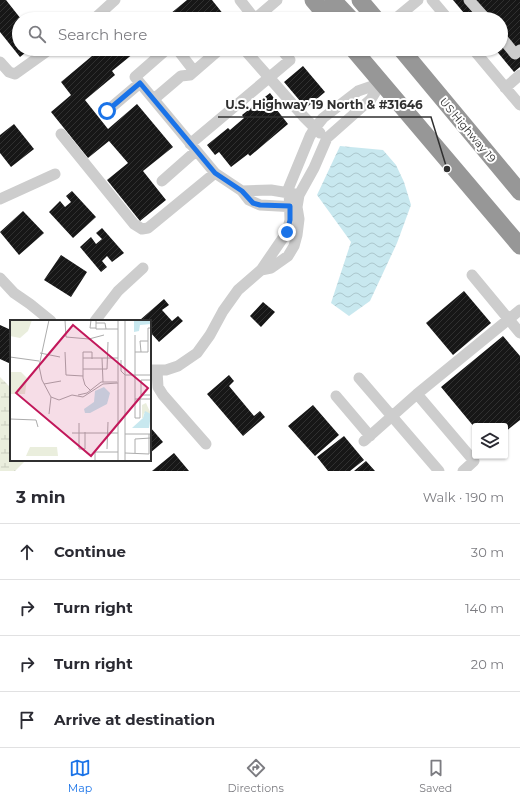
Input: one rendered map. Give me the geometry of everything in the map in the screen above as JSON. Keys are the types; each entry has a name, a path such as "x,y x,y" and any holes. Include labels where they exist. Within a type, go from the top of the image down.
{"highway":[{"path":"313,0 323,12"},
{"path":"333,0 344,12"},
{"path":"360,0 370,12"},
{"path":"359,56 414,119 520,246"},
{"name":"US Highway 19","path":"407,56 520,192"}],"lane":[{"path":"101,12 114,0"},
{"path":"240,0 249,12"},
{"path":"263,12 276,0"},
{"path":"403,12 418,0"},
{"path":"432,0 442,12"},
{"path":"469,0 480,12"},
{"path":"508,46 515,54 520,50"},
{"path":"0,62 9,72 15,74 40,56"},
{"path":"159,56 135,77 215,173 242,191 248,200 260,205 293,206"},
{"path":"182,56 194,71"},
{"path":"154,99 181,76 190,75 212,56"},
{"path":"250,56 315,128 327,138"},
{"path":"162,181 193,147 290,60 287,56"},
{"path":"479,56 520,105"},
{"path":"505,88 520,75"},
{"path":"107,111 140,83"},
{"path":"206,444 163,395 158,387 154,371 166,370 178,366 197,353 238,290 261,270 287,232 294,194 291,181 303,156 310,136 315,128 323,118 358,91 381,83"},
{"path":"294,194 314,168 327,138 371,99 381,83"},
{"path":"60,134 134,224 142,229 148,228 215,173"},
{"path":"0,198 55,174"},
{"path":"242,191 271,190 294,194"},
{"path":"261,270 280,264 288,256 294,246 299,228 293,206"},
{"path":"96,320 118,291 143,268"},
{"path":"472,275 520,333"},
{"path":"0,278 14,293 50,320"},
{"path":"336,396 367,438 417,394 520,310"},
{"path":"360,378 439,471"},
{"path":"417,394 474,461 463,471"}],"green space":[{"path":"0,377 10,387 10,461 25,461 15,471 0,471"}],"water":[{"path":"340,146 383,150 396,165 404,182 411,205 397,243 370,301 349,316 331,303 351,242 317,195"}],"building":[{"path":"0,0 6,0 15,12 12,12 12,47 0,32"},
{"path":"187,0 212,0 222,12 172,12"},
{"path":"453,0 520,0 520,67 514,72 501,56 508,56 508,12 463,12"},
{"path":"92,56 130,56 112,71 115,75 85,100 108,129 137,104 173,147 143,171 166,200 140,221 107,180 128,163 109,141 88,158 51,112 71,95 61,82"},
{"path":"303,66 325,92 306,108 284,82"},
{"path":"270,93 277,102 273,105 288,124 250,156 248,154 231,167 219,152 215,155 207,145 228,128 230,130 244,118 242,115"},
{"path":"14,124 34,149 11,167 0,153 0,135"},
{"path":"72,191 96,217 73,238 49,212 60,201 65,207 71,202 66,196"},
{"path":"23,211 44,233 19,255 0,232"},
{"path":"102,228 124,253 112,262 107,256 102,261 107,267 101,272 80,247 91,237 96,244 102,239 96,233"},
{"path":"61,255 87,272 71,297 44,280"},
{"path":"464,291 491,323 453,355 426,323"},
{"path":"164,299 169,305 162,310 172,321 178,316 183,321 159,342 151,333 151,320 140,320"},
{"path":"263,302 275,312 261,327 250,316"},
{"path":"0,325 10,330 10,364 0,359"},
{"path":"503,336 520,356 520,420 508,430 508,423 472,423 472,424 441,387"},
{"path":"229,375 234,381 229,386 254,416 260,411 265,417 243,436 207,394"},
{"path":"313,405 339,435 315,456 288,426"},
{"path":"151,428 163,442 151,452"},
{"path":"344,436 364,460 350,471 328,471 317,457"},
{"path":"174,453 189,471 152,471"},
{"path":"366,461 375,471 354,471"}],"place":[{"name":"U.S. Highway 19 North & #31646","path":"447,169"}],"route":[{"path":"107,111 140,83 215,173 226,182 242,191 248,200 253,203 260,205 290,206 290,220 287,232"}]}
